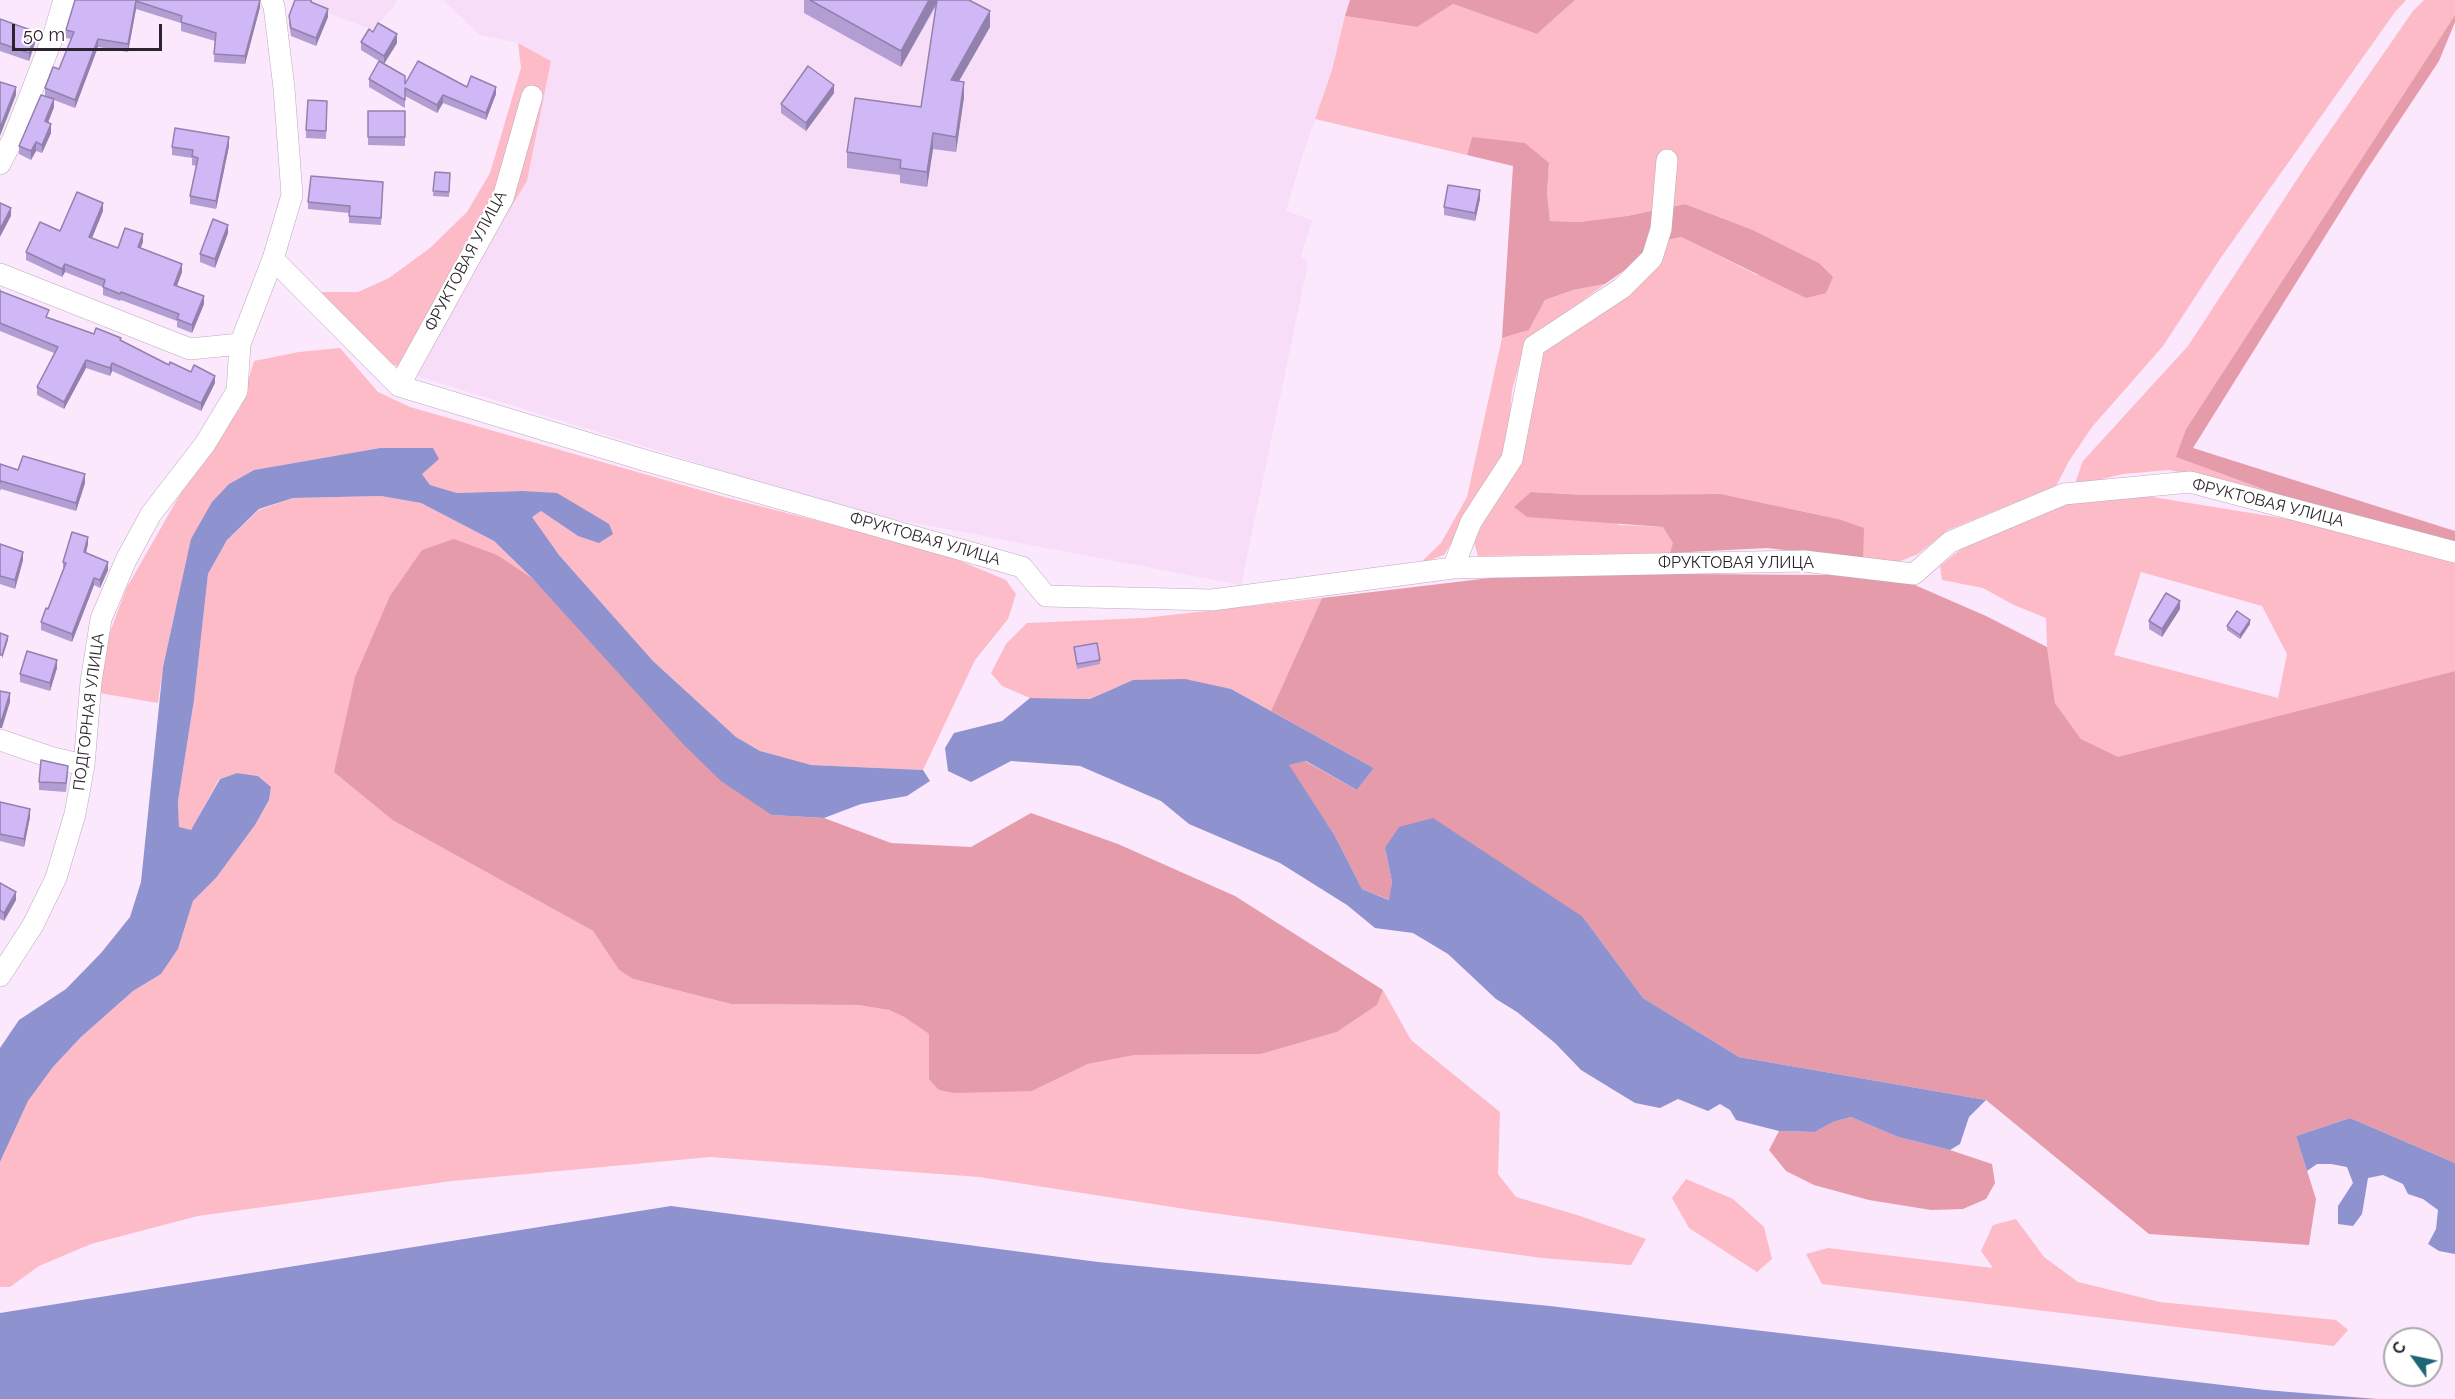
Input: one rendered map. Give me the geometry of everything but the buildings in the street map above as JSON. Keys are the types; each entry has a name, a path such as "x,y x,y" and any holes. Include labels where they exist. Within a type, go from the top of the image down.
{"street":[{"path":"0,164 17,128 54,34 64,0"},
{"name":"ПОДГОРНАЯ УЛИЦА","path":"0,976 33,925 56,878 75,814 84,765 91,682 101,619 126,560 151,513 206,444 237,391 240,344 273,259 292,195 284,88 274,6 271,0"},
{"name":"ФРУКТОВАЯ УЛИЦА","path":"399,386 503,198 532,96"},
{"path":"1453,568 1472,522 1512,459 1534,346 1622,288 1652,258 1661,229 1666,160"},
{"name":"ФРУКТОВАЯ УЛИЦА","path":"273,259 399,386 647,461 1022,567 1046,596 1212,600 1453,568 1804,561 1914,574 1950,542 2064,494 2190,482 2455,552"},
{"path":"0,274 190,348 240,344"},
{"path":"0,740 53,758 84,765"}],"shaded area":[{"path":"293,0 397,0 373,30"},
{"path":"443,0 1350,0 1332,70 1286,211 1312,220 1301,256 1308,263 1241,585 852,511 414,375 423,352 527,181 551,61 518,43 480,35"},
{"path":"1350,0 1575,0 1537,34 1453,4 1417,27 1345,16"},
{"path":"1575,0 2406,0 2395,12 2222,256 2163,346 2092,427 2069,461 2056,486 1948,530 1918,554 1898,562 1863,559 1838,519 1721,494 1584,495 1531,492 1620,525 1663,527 1674,543 1670,553 1478,556 1474,542 1491,506 1543,350 1667,240 1681,237 1757,275 1819,263 1753,230 1685,204 1627,216 1579,222 1550,221 1547,193 1549,163 1472,137 1467,155 1315,119 1332,70 1345,16 1417,27 1453,4 1537,34"},
{"path":"2424,0 2455,0 2455,15 2186,429 2177,457 2271,492 2169,470 2123,474 2074,486 2083,461 2188,346 2311,158 2413,11"},
{"path":"2455,15 2455,22 2439,61 2364,174 2193,448 2455,531 2455,545 2271,492 2176,457 2186,429"},
{"path":"518,43 551,61 527,181 423,352 414,375 383,359 335,314 321,292 358,292 389,278 430,248 467,212 490,173 521,68"},
{"path":"1472,137 1525,143 1549,163 1547,193 1550,221 1579,222 1627,216 1685,204 1753,230 1819,263 1833,277 1826,293 1806,298 1681,237 1667,240 1605,284 1573,290 1545,300 1529,330 1502,338 1513,166 1467,155"},
{"path":"1605,284 1524,347 1512,390 1507,454 1444,555 1419,564 1441,543 1467,497 1502,338 1529,330 1545,300 1573,290"},
{"path":"340,348 378,392 410,407 728,498 939,552 1006,580 1016,594 1008,619 975,660 923,770 811,765 785,759 760,751 736,737 653,661 559,555 531,517 541,511 578,536 522,491 457,493 430,485 422,474 433,448 380,448 254,470 229,484 175,612 158,703 99,693 105,646 126,589 186,484 240,408 254,361 299,352"},
{"path":"1531,492 1584,495 1721,494 1838,519 1864,528 1863,559 1767,548 1670,553 1673,543 1663,527 1527,517 1514,507"},
{"path":"2134,494 2294,520 2455,562 2455,671 2118,758 2081,739 2055,703 2047,647 2046,618 2014,605 1983,588 1942,580 1940,566 1971,541 2063,503","holes":["2141,572 2262,606 2287,654 2278,698 2114,655"]},
{"path":"381,496 421,503 494,541 532,578 496,555 394,821 593,931 619,970 633,979 731,1004 858,1005 889,1010 929,1034 929,1079 1032,1091 1088,1064 1135,1055 1261,1054 1337,1032 1377,1005 1383,990 1411,1040 1500,1112 1498,1174 1516,1197 1646,1239 1631,1265 1542,1258 1198,1211 979,1177 710,1157 452,1181 198,1216 91,1244 39,1266 10,1287 0,1287 0,1162 28,1101 53,1067 80,1038 133,991 161,974 178,949 193,901 216,878 255,825 269,800 271,787 258,776 237,773 219,779 191,831 179,827 178,801 194,700 208,574 227,540 259,510 293,498"},
{"path":"454,539 497,555 532,578 600,651 772,815 824,818 891,843 971,847 1031,813 1118,844 1235,896 1383,990 1377,1005 1337,1032 1261,1054 1135,1055 1088,1064 1032,1091 955,1093 939,1090 929,1079 929,1034 889,1010 858,1005 731,1004 633,979 619,970 593,931 394,821 334,772 355,677 390,596 422,550"},
{"path":"1532,573 1831,575 1908,582 1986,616 2047,647 2055,703 2081,739 2118,757 2455,671 2455,1163 2350,1118 2296,1136 2316,1199 2309,1245 2149,1234 1986,1100 1739,1057 1643,998 1583,917 1385,848 1392,882 1390,900 1362,889 1335,836 1288,765 1305,761 1357,790 1374,768 1271,711 1322,598"},
{"path":"1322,598 1271,711 1231,689 1133,680 1090,699 1030,698 1002,686 991,673 1006,644 1027,623 1144,618"},
{"path":"1851,1117 1898,1137 1950,1150 1992,1164 1995,1183 1986,1199 1963,1209 1931,1210 1869,1200 1814,1185 1786,1171 1769,1150 1779,1131 1815,1132 1833,1122"},
{"path":"1686,1179 1733,1199 1764,1227 1772,1259 1757,1272 1689,1228 1672,1198"},
{"path":"2016,1219 2044,1257 2078,1282 2160,1302 2336,1320 2348,1330 2334,1346 1822,1284 1806,1254 1828,1248 1993,1268 1981,1251 1993,1225"}],"water":[{"path":"380,448 433,448 439,459 422,474 430,485 457,493 522,491 557,493 609,524 613,534 599,543 578,536 541,511 532,517 559,555 653,661 736,737 760,751 811,765 923,770 930,781 907,796 861,804 824,818 772,815 721,781 684,745 532,578 494,541 421,503 381,496 293,498 259,509 227,540 208,574 194,700 178,801 179,827 191,830 220,779 237,773 258,776 271,787 269,800 255,825 216,878 193,901 178,949 161,974 133,991 80,1038 53,1067 28,1101 0,1162 0,1048 19,1020 66,989 101,953 130,917 141,882 163,667 191,539 212,502 229,484 254,470"},
{"path":"1185,679 1231,689 1374,768 1357,790 1306,761 1289,765 1335,836 1362,889 1389,900 1392,882 1385,848 1399,827 1433,818 1583,917 1643,998 1739,1057 1986,1100 1969,1117 1960,1144 1950,1150 1898,1137 1851,1117 1833,1122 1815,1132 1779,1131 1736,1120 1730,1110 1720,1104 1708,1111 1678,1099 1660,1108 1635,1103 1581,1070 1555,1043 1517,1012 1496,999 1448,954 1413,933 1375,928 1347,905 1280,863 1189,824 1161,801 1080,766 1011,761 971,782 948,771 945,748 954,733 1002,721 1030,698 1090,699 1133,680"},
{"path":"2350,1118 2455,1163 2455,1254 2439,1251 2428,1244 2436,1229 2438,1210 2423,1199 2408,1194 2403,1184 2383,1175 2368,1178 2362,1214 2353,1226 2338,1224 2338,1206 2353,1183 2347,1167 2317,1164 2307,1171 2296,1136"},
{"path":"671,1206 1098,1262 1550,1306 2265,1390 2377,1399 0,1399 0,1313"}]}
